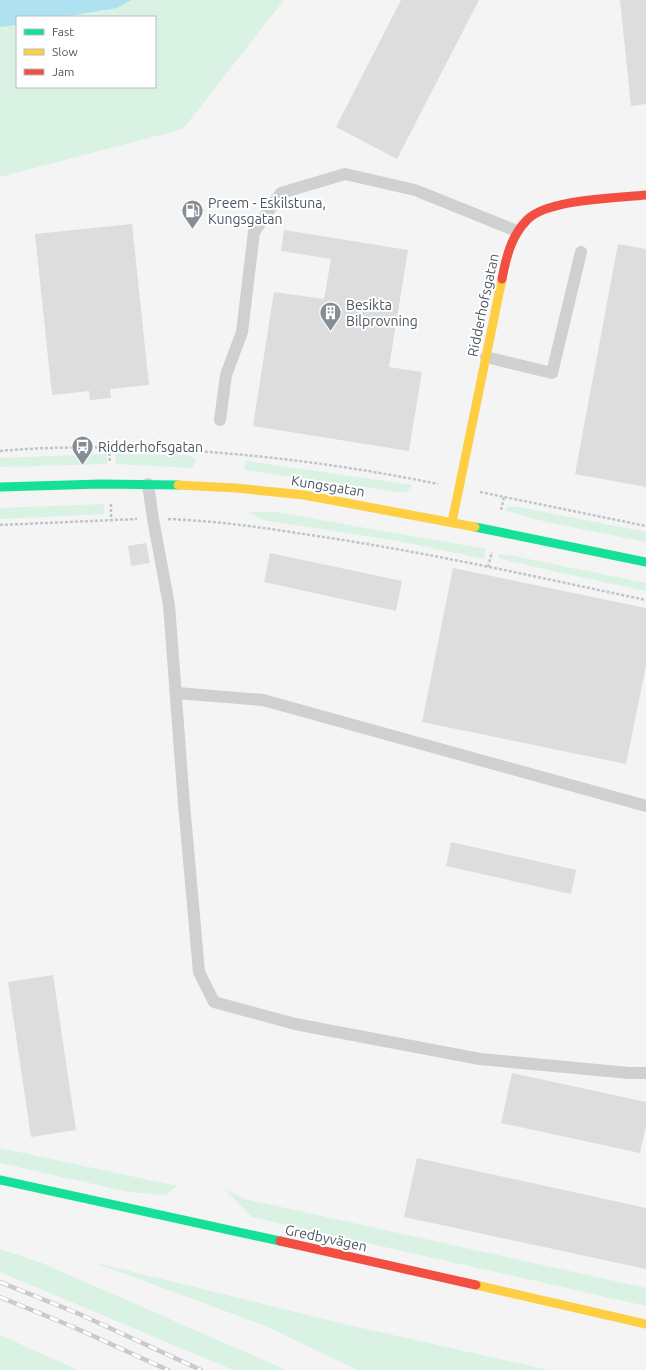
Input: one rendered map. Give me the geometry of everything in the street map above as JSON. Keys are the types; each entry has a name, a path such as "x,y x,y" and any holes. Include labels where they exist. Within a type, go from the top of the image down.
{"street":[{"name":"Ridderhofsgatan","path":"452,522 507,255 517,232 532,216 548,208 568,203 646,195"},
{"name":"Kungsgatan","path":"0,487 53,484 148,484 269,491 342,501 646,562"},
{"name":"Gredbyvägen","path":"0,1180 524,1295 646,1324"}],"lane":[{"path":"220,420 226,375 242,332 254,232 281,193 345,174 415,190 517,232"},
{"path":"486,357 552,373 581,252"},
{"path":"148,484 169,605 184,804 200,972 214,1002 295,1024 480,1059 646,1073"},
{"path":"176,693 263,700 646,806"}],"path":[{"path":"0,451 62,448 110,448 233,453 347,467 646,526"},
{"path":"0,525 153,518 206,521 372,544 646,600"}],"green space":[{"path":"132,0 284,0 183,129 0,177 0,27 16,25 16,88 156,88 156,16 70,16 117,8"},
{"path":"107,454 107,464 0,467 0,458"},
{"path":"115,454 187,455 196,459 192,468 116,464"},
{"path":"246,461 413,485 406,493 244,470"},
{"path":"104,504 104,514 0,519 0,508"},
{"path":"508,507 520,507 646,532 646,542 547,522 505,511"},
{"path":"249,512 275,512 486,549 484,559 399,541 262,520"},
{"path":"499,554 646,583 646,591 498,558"},
{"path":"0,1148 177,1186 165,1195 129,1192 0,1163"},
{"path":"224,1189 245,1199 646,1288 646,1306 252,1217"},
{"path":"0,1249 42,1263 286,1370 233,1370 0,1272"},
{"path":"93,1262 344,1324 549,1370 357,1370 268,1327"},
{"path":"0,1335 78,1370 0,1370"}],"water":[{"path":"0,0 132,0 117,8 70,16 16,16 16,25 0,27"}],"building":[{"path":"401,0 479,0 397,159 336,127"},
{"path":"620,0 646,0 646,104 631,106"},
{"path":"132,224 149,385 110,389 111,398 90,400 89,391 52,395 35,234"},
{"name":"Besikta Bilprovning","path":"284,230 408,250 389,367 422,372 409,451 253,426 274,292 324,299 331,259 281,251"},
{"path":"618,244 646,249 646,487 575,474"},
{"path":"146,543 150,563 131,566 128,546"},
{"path":"270,553 402,581 396,611 264,582"},
{"path":"453,568 646,608 646,666 626,764 422,722"},
{"path":"451,842 576,870 571,894 446,866"},
{"path":"53,975 76,1130 31,1137 8,982"},
{"path":"512,1073 646,1102 646,1126 640,1153 501,1123"},
{"path":"417,1158 646,1208 646,1269 404,1217"}],"railway":[{"path":"0,1282 77,1313 201,1370"},
{"path":"0,1297 71,1326 168,1370"}],"traffic: fast":[{"path":"0,487 101,484 178,485"},
{"path":"475,527 646,562"},
{"path":"0,1180 280,1241"}],"traffic: slow":[{"path":"452,522 502,279"},
{"path":"178,485 236,488 304,495 475,527"},
{"path":"476,1285 646,1324"}],"traffic: jam":[{"path":"502,279 507,255 513,240 521,226 537,213 550,208 583,201 646,195"},
{"path":"280,1241 476,1285"}],"place":[{"name":"Preem - Eskilstuna, Kungsgatan","path":"192,230"},
{"name":"Besikta Bilprovning","path":"331,332"},
{"name":"Ridderhofsgatan","path":"83,466"}]}
